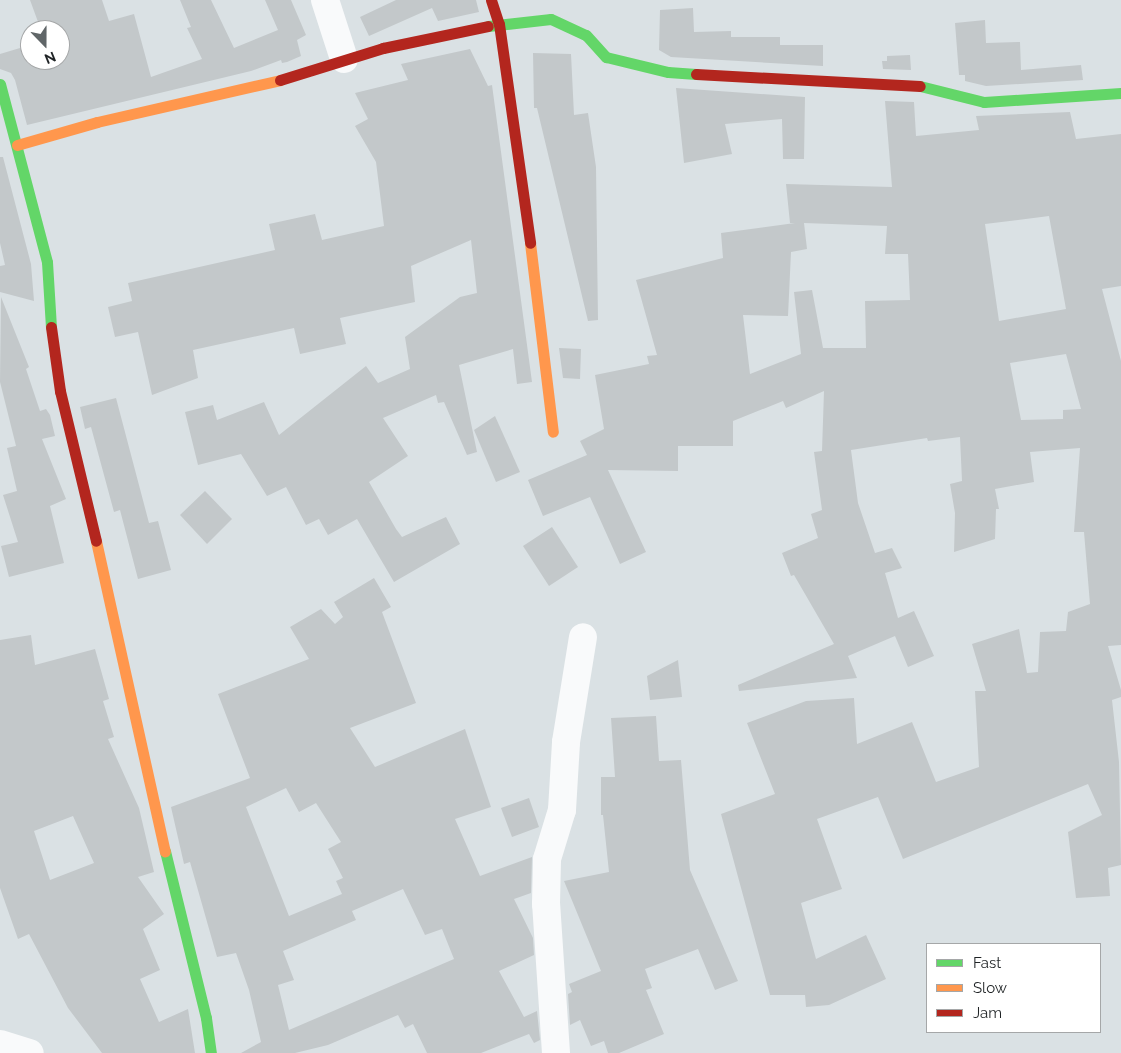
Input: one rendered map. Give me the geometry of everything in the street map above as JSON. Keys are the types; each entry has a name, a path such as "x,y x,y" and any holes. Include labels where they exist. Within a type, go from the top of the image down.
{"street":[{"path":"325,0 344,58"},
{"path":"491,0 499,24 539,308 553,432"},
{"path":"17,145 98,122 271,83 344,58 499,24 551,19 586,35 606,57 668,72 754,79 931,86 984,102 1121,93"},
{"path":"1,90 47,262 51,331 60,391 117,625 152,797 206,1018 212,1053"},
{"path":"556,1053 546,913 547,860 562,810 566,742 583,637"},
{"path":"0,1044 30,1053"}],"building":[{"path":"30,0 102,0 109,21 134,14 151,77 202,59 187,28 191,27 180,0 211,0 234,48 278,30 265,0 291,0 306,35 297,40 301,56 287,62 282,63 281,60 251,71 27,125 15,80 11,73 0,69 0,54 20,48 20,70 70,70 70,20 37,20"},
{"path":"396,0 476,0 479,12 438,21 432,8 369,36 360,17"},
{"path":"693,8 694,32 731,31 731,37 780,37 780,45 823,45 823,66 671,57 659,50 660,10"},
{"path":"985,20 986,43 1020,42 1021,70 1081,65 1083,80 986,86 965,81 965,75 959,75 955,23"},
{"path":"470,49 488,86 492,85 532,382 517,384 513,349 459,365 477,452 467,455 444,402 438,403 436,395 383,418 408,456 369,482 396,529 402,537 446,517 460,544 394,582 357,519 328,535 319,519 306,525 286,487 267,496 241,454 198,465 185,412 213,405 217,420 264,402 279,435 366,366 378,383 410,369 405,337 460,297 477,293 471,240 411,266 415,302 340,318 346,344 300,354 294,328 193,350 198,378 152,395 138,332 115,337 108,307 132,301 128,283 275,250 269,224 315,214 322,240 384,226 376,162 355,126 368,119 355,93 408,80 401,64"},
{"path":"533,53 571,54 574,115 588,113 596,167 598,320 588,321 537,108 534,108"},
{"path":"910,55 911,70 883,69 882,61 887,61 887,56"},
{"path":"676,88 805,97 804,159 783,159 782,119 725,124 732,154 684,163"},
{"path":"885,101 914,102 916,136 979,130 976,116 1070,112 1076,139 1121,134 1121,286 1102,289 1121,361 1121,645 1108,646 1121,690 1121,697 1112,700 1119,762 1121,865 1108,868 1110,896 1076,898 1068,832 1102,815 1088,784 903,859 878,797 817,819 842,889 801,903 816,959 866,935 886,979 829,1005 806,1007 805,995 770,995 721,814 775,794 747,723 806,701 854,698 857,744 912,722 936,782 979,767 975,691 986,691 972,644 1019,629 1027,673 1038,672 1040,632 1066,631 1068,612 1090,604 1084,532 1074,532 1080,448 1030,452 1034,482 995,489 999,509 996,509 995,539 954,552 955,513 950,484 962,481 960,437 928,441 927,438 851,450 858,503 875,553 892,548 902,568 885,573 898,618 914,611 934,656 908,667 895,636 848,656 857,678 739,691 738,685 834,644 794,575 791,576 782,553 818,538 811,514 822,510 814,452 822,451 824,391 786,408 783,401 733,421 733,446 678,446 678,471 608,470 646,552 620,564 590,497 543,516 528,480 587,455 580,441 604,429 595,375 649,364 647,356 657,355 636,280 723,258 721,233 795,223 790,223 786,184 892,187","holes":["1049,216 1066,309 999,321 985,224","804,223 887,226 885,254 908,254 910,300 865,301 866,348 823,348 812,290 794,292 801,354 750,374 743,315 788,316 791,252 807,249","1066,354 1081,409 1063,410 1063,419 1021,420 1010,363"]},
{"path":"0,157 3,157 31,264 34,301 0,292 0,266 5,265 0,243"},
{"path":"1,297 29,367 26,369 40,411 46,409 50,415 55,436 42,439 66,499 50,506 64,563 9,577 1,546 18,542 3,495 17,491 7,448 16,446 0,382"},
{"path":"559,348 581,349 580,379 563,378"},
{"path":"116,398 149,523 158,521 171,570 138,579 120,510 114,512 91,427 85,429 80,407"},
{"path":"495,416 520,472 496,482 474,430"},
{"path":"205,491 232,519 207,544 180,515"},
{"path":"552,527 578,567 549,586 523,546"},
{"path":"374,578 391,607 382,612 416,703 350,728 375,767 465,729 491,807 455,819 480,876 532,857 531,893 514,899 533,938 534,955 499,971 524,1017 537,1011 540,1040 534,1043 529,1034 481,1053 427,1053 413,1024 405,1028 398,1015 328,1045 295,1053 241,1053 261,1042 249,990 236,953 217,957 190,862 184,864 171,807 250,778 218,694 309,659 290,627 321,609 335,624 343,617 334,602","holes":["286,788 299,812 316,803 341,842 328,849 343,878 336,881 342,894 289,916 246,807","403,889 425,935 442,929 454,959 289,1030 278,985 294,980 283,951 356,920 352,911"]},
{"path":"31,635 35,665 95,649 109,699 103,701 114,737 108,739 139,808 154,872 138,877 164,914 143,929 160,970 140,979 159,1022 188,1009 195,1053 102,1053 68,1008 29,934 18,939 0,888 0,640","holes":["73,816 94,863 50,880 34,831"]},
{"path":"678,660 682,697 650,700 647,676"},
{"path":"656,716 659,761 681,760 690,870 738,981 715,990 698,949 645,969 652,988 646,990 664,1034 619,1053 608,1053 604,1041 591,1046 580,1020 570,1025 568,994 572,992 569,984 601,971 564,881 609,872 603,815 601,815 601,777 615,777 611,718"},
{"path":"529,798 539,827 512,837 501,808"}],"traffic: fast":[{"path":"488,26 551,19 586,35 606,57 668,72 696,74"},
{"path":"0,84 47,262 51,327"},
{"path":"920,86 984,102 1121,93"},
{"path":"165,851 206,1018 211,1053"}],"traffic: slow":[{"path":"17,145 97,122 280,80"},
{"path":"530,243 553,432"},
{"path":"96,541 165,851"}],"traffic: jam":[{"path":"491,0 499,24 530,243"},
{"path":"280,80 383,48 488,26"},
{"path":"696,74 920,86"},
{"path":"51,327 60,391 96,541"}]}
